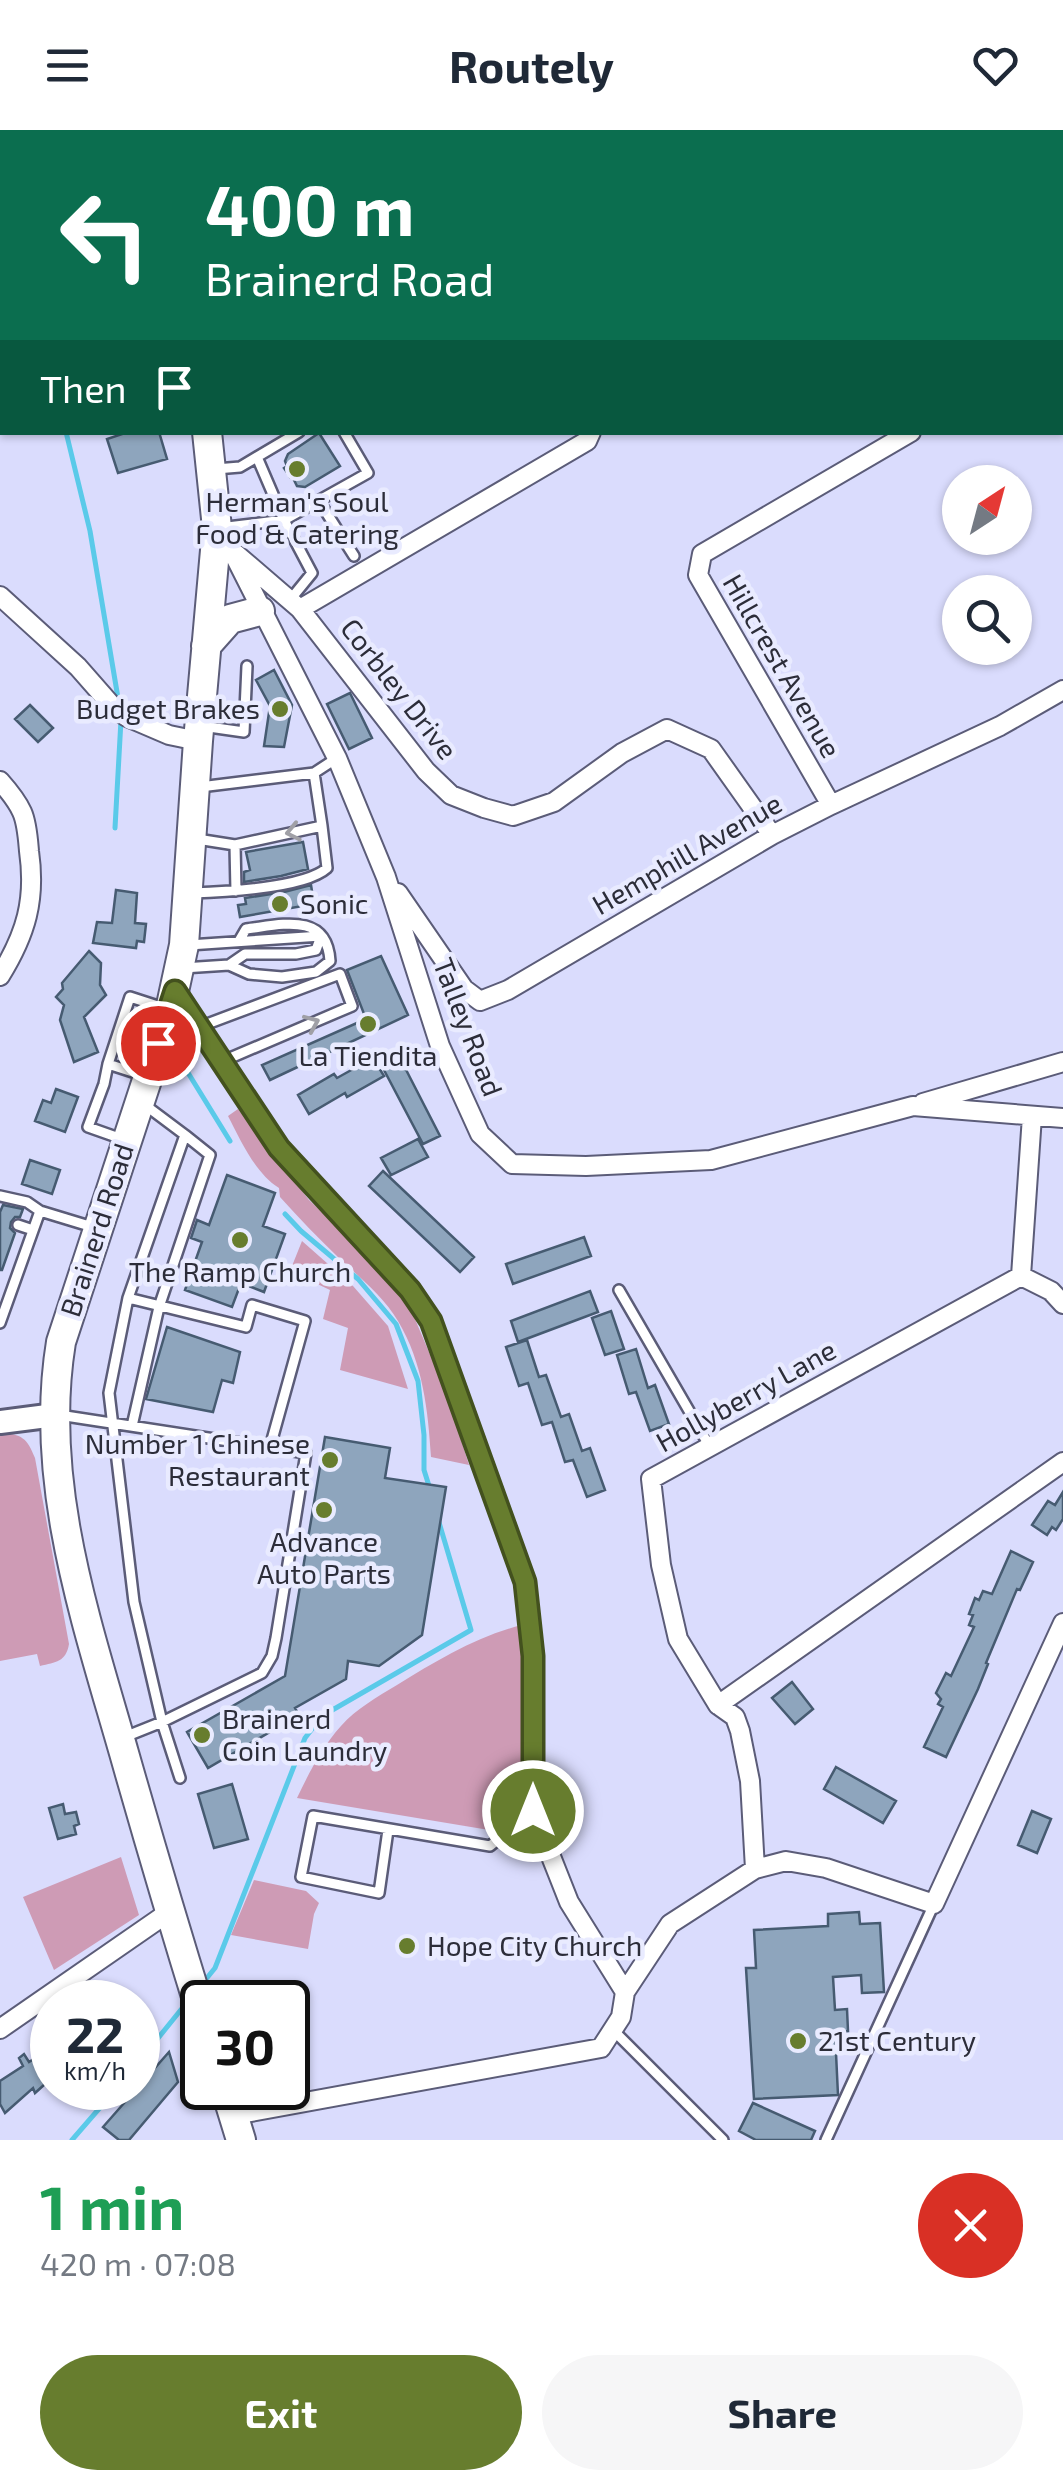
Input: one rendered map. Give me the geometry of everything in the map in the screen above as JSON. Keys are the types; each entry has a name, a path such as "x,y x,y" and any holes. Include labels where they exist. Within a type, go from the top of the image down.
{"main road":[{"name":"Brainerd Road","path":"191,1980 88,1627 56,1464 55,1390 61,1342 177,978 189,894 206,646 224,540 207,435"},
{"path":"206,646 230,619 260,611"}],"street":[{"path":"295,604 587,440 590,435"},
{"name":"Hillcrest Avenue","path":"831,805 698,575 702,554 906,435"},
{"name":"Corbley Drive","path":"224,540 295,604 426,772 450,794 513,816 554,802 622,753 667,729 711,750 772,835"},
{"name":"Talley Road","path":"224,540 337,758 386,876 440,1046 480,1134 512,1164 586,1166 711,1160 1063,1062"},
{"path":"0,596 78,667 120,712 170,735 199,733"},
{"name":"Hemphill Avenue","path":"386,876 464,989 480,1001 508,990 772,835 1000,726 1063,690"},
{"path":"0,780 24,815 33,877 23,932 0,976"},
{"path":"177,978 199,1027 279,1148 410,1290 431,1321 525,1582 533,1656 533,1811 569,1902 626,1992"},
{"name":"Talley Road","path":"913,1106 1063,1118"},
{"path":"1032,1116 1020,1276 1051,1291 1063,1304"},
{"name":"Hollyberry Lane","path":"755,1869 750,1781 740,1730 735,1717 718,1704 678,1639 661,1566 651,1479 1020,1276"},
{"path":"0,1422 55,1414"},
{"path":"718,1704 1063,1462"},
{"path":"238,2128 601,2048 621,2017 626,1992 670,1924 755,1869 786,1861 826,1868 934,1904 1063,1624"},
{"path":"0,2029 169,1912"}],"lane":[{"path":"212,470 240,467 294,435"},
{"path":"224,540 284,520 368,473 346,435"},
{"path":"257,457 312,573 295,604"},
{"path":"319,501 354,556"},
{"path":"199,733 244,732 247,666"},
{"path":"195,788 314,773 337,758"},
{"path":"189,894 236,891 313,878 327,868 314,773"},
{"path":"192,839 235,844 322,826"},
{"path":"235,844 236,891"},
{"path":"177,978 239,942 321,936"},
{"path":"126,1140 88,1127 130,997 177,978 229,965 245,954 316,950 321,936"},
{"path":"229,965 248,974 282,977 316,972 330,961 329,946 321,936"},
{"path":"199,1027 340,974 352,1006 222,1061"},
{"path":"108,1064 143,1088 210,1155 159,1306 132,1426"},
{"path":"180,1778 162,1722 134,1602 109,1393 128,1298 186,1135"},
{"path":"0,1196 98,1229"},
{"path":"0,1323 5,1293 16,1278 40,1211"},
{"path":"18,1225 33,1230"},
{"path":"12,1240 28,1244"},
{"path":"7,1256 22,1262"},
{"path":"1,1273 16,1278"},
{"path":"619,1290 710,1447"},
{"path":"128,1298 246,1327 252,1305 304,1321 270,1448"},
{"path":"55,1414 306,1453 272,1656 262,1672 120,1739"},
{"path":"388,1830 379,1893 301,1877 313,1816 490,1846 533,1811"},
{"path":"826,2140 934,1904"},
{"path":"613,2030 723,2140"}],"shaded area":[{"path":"238,1109 309,1200 406,1298 446,1392 469,1465 431,1457 419,1370 398,1321 379,1296 280,1197 279,1188 256,1165 228,1116"},
{"path":"302,1241 353,1286 388,1326 408,1389 340,1370 348,1328 323,1319 330,1290 290,1271"},
{"path":"0,1433 23,1438 35,1458 69,1644 63,1658 40,1666 37,1654 0,1661"},
{"path":"522,1625 526,1800 489,1830 297,1798 328,1743 360,1709 457,1650"},
{"path":"121,1857 139,1915 54,1970 23,1897"},
{"path":"254,1880 306,1891 319,1903 308,1949 231,1935"}],"building":[{"path":"119,435 160,435 167,459 118,473 107,439"},
{"path":"320,435 340,466 305,487 297,486 284,468 288,454"},
{"name":"Budget Brakes","path":"274,670 292,705 284,747 264,746 270,706 256,680"},
{"path":"350,693 372,738 349,749 327,704"},
{"path":"30,705 53,728 38,742 15,719"},
{"name":"Sonic","path":"303,842 308,869 244,882 244,872 250,870 246,852"},
{"name":"Sonic","path":"311,885 314,904 240,917 238,905 246,904 245,898"},
{"path":"116,890 137,893 135,923 146,924 144,942 137,941 136,948 93,943 97,922 112,923"},
{"path":"89,951 101,963 100,985 106,995 84,1017 98,1052 74,1062 60,1020 64,1005 56,997 63,989 62,983"},
{"path":"381,956 408,1015 270,1080 262,1065 366,1019 347,970"},
{"path":"373,1058 384,1076 309,1114 298,1095"},
{"path":"401,1060 440,1136 423,1144 384,1070"},
{"path":"56,1089 78,1097 65,1132 35,1121 43,1100 51,1103"},
{"path":"418,1139 428,1157 391,1175 381,1158"},
{"path":"30,1160 60,1170 52,1194 22,1184"},
{"path":"383,1171 474,1257 460,1272 369,1186"},
{"name":"The Ramp Church","path":"227,1175 275,1193 263,1226 285,1234 264,1292 241,1283 232,1307 185,1290 202,1242 191,1238 197,1220 209,1225"},
{"path":"3,1205 23,1209 20,1217 11,1222 15,1233 0,1270 0,1212"},
{"path":"584,1237 591,1256 513,1284 506,1264"},
{"path":"590,1291 598,1312 518,1342 511,1321"},
{"path":"611,1311 624,1349 605,1355 592,1318"},
{"path":"167,1327 240,1352 233,1383 222,1380 213,1412 146,1399"},
{"path":"527,1340 539,1377 546,1375 561,1417 569,1414 582,1451 590,1448 605,1490 587,1497 573,1460 565,1462 552,1422 542,1425 528,1383 519,1386 506,1347"},
{"path":"636,1349 648,1388 655,1385 669,1424 650,1431 636,1392 629,1394 617,1355"},
{"path":"325,1437 390,1448 385,1478 446,1487 422,1635 379,1666 348,1661 346,1679 295,1708 299,1715 208,1768 187,1732 285,1676"},
{"path":"1063,1492 1063,1519 1047,1535 1032,1525 1048,1501 1055,1505"},
{"path":"1011,1551 1033,1562 1020,1590 1017,1589 978,1689 946,1757 924,1747 943,1707 938,1704 941,1699 936,1693 946,1673 951,1676 974,1627 969,1625 973,1615 969,1614 975,1598 979,1600 983,1591 992,1594"},
{"path":"792,1682 813,1709 795,1724 772,1698"},
{"path":"836,1767 896,1801 883,1823 824,1789"},
{"path":"232,1784 248,1839 214,1848 198,1794"},
{"path":"63,1804 65,1814 76,1812 79,1824 74,1826 76,1834 58,1839 49,1808"},
{"path":"1032,1811 1051,1819 1037,1853 1018,1845"},
{"path":"859,1912 860,1924 880,1923 884,1992 862,1993 861,1975 833,1977 835,2010 847,2009 848,2031 835,2032 838,2095 754,2099 746,1968 756,1968 754,1930 828,1926 828,1914"},
{"path":"169,2052 178,2082 160,2103 160,2062"},
{"path":"24,2054 29,2062 30,2091 5,2113 0,2104 0,2081 23,2066 19,2058"},
{"path":"753,2103 815,2131 811,2140 756,2140 739,2131"},
{"path":"118,2110 154,2110 129,2140 119,2140 103,2127"}],"waterway":[{"path":"67,435 90,531 119,704"},
{"path":"115,828 121,720"},
{"path":"182,1063 230,1141"},
{"path":"285,1214 358,1279 396,1324 418,1381 424,1470 430,1489"},
{"path":"205,1980 215,1968 305,1738 322,1716 471,1630 438,1519"},
{"path":"160,2036 180,2011"},
{"path":"72,2140 98,2110"}],"place":[{"name":"Herman's Soul Food & Catering","path":"297,469"},
{"name":"Budget Brakes","path":"280,709"},
{"name":"Sonic","path":"280,904"},
{"name":"La Tiendita","path":"368,1024"},
{"name":"The Ramp Church","path":"240,1240"},
{"name":"Number 1 Chinese Restaurant","path":"330,1460"},
{"name":"Advance Auto Parts","path":"324,1510"},
{"name":"Brainerd Coin Laundry","path":"202,1735"},
{"name":"Hope City Church","path":"407,1946"},
{"name":"21st Century","path":"798,2041"}],"route":[{"path":"158,1043 175,991 279,1148 384,1260 431,1321 525,1582 533,1656 533,1811"}]}
